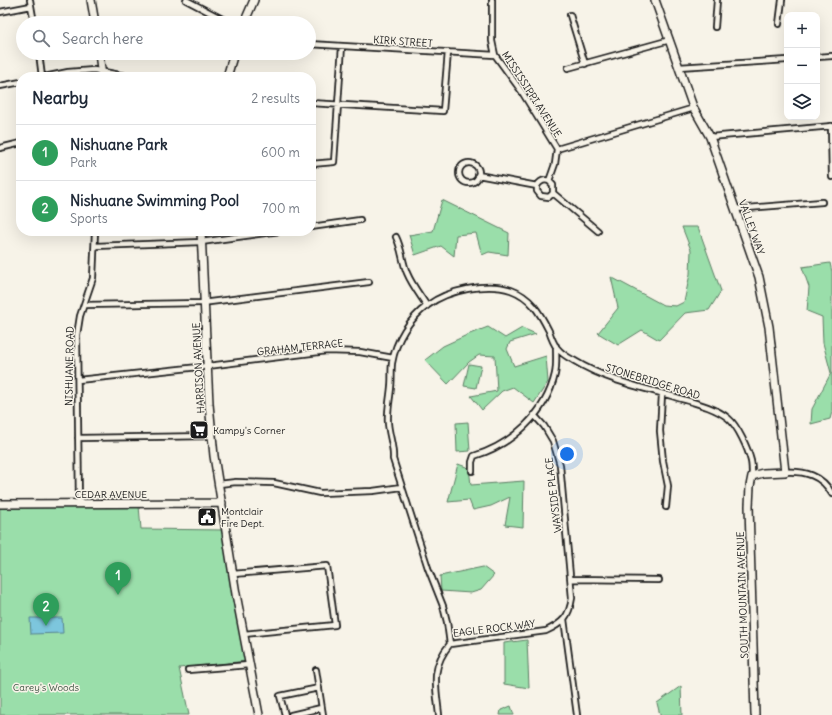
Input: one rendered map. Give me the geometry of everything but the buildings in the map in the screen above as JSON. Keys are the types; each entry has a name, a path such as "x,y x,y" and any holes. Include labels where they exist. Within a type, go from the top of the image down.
{"street":[{"path":"30,0 33,16"},
{"path":"91,0 94,16"},
{"path":"186,0 217,16"},
{"path":"247,16 254,0"},
{"name":"MISSISSIPPI AVENUE","path":"492,0 492,41 495,55 522,92 557,149"},
{"name":"VALLEY WAY","path":"655,0 694,108 710,137 759,277 769,327 785,472"},
{"path":"715,27 717,0"},
{"path":"779,24 782,0"},
{"path":"0,12 31,6"},
{"path":"570,15 585,64"},
{"path":"568,68 670,40"},
{"name":"KIRK STREET","path":"316,44 495,55"},
{"path":"316,164 334,162 342,46"},
{"path":"316,103 443,111 448,52"},
{"path":"820,57 832,56"},
{"path":"40,60 42,72"},
{"path":"100,60 102,72"},
{"path":"228,72 232,60"},
{"path":"679,67 784,60"},
{"path":"72,72 83,70 92,72"},
{"path":"0,86 16,83"},
{"path":"549,180 555,164 557,149 694,108"},
{"path":"710,137 832,126 832,177"},
{"path":"0,148 16,144"},
{"path":"471,164 477,168 478,176 477,180 468,183 461,180 459,171 462,166 471,164"},
{"path":"478,176 537,186"},
{"path":"543,180 549,180 552,182 554,188 553,193 549,197 543,197 537,192 538,183 543,180"},
{"path":"553,193 598,230"},
{"path":"734,209 822,202"},
{"path":"316,226 360,220"},
{"name":"NISHUANE ROAD","path":"79,504 77,334 80,316 93,278 95,236"},
{"name":"HARRISON AVENUE","path":"201,236 212,436 233,574 259,715"},
{"path":"95,246 201,242 244,236"},
{"path":"396,237 400,245 402,259 407,273 426,306"},
{"path":"84,305 204,303 369,282"},
{"name":"STONEBRIDGE ROAD","path":"450,644 443,606 428,568 393,459 394,451 388,424 393,358 405,329 417,314 426,306 448,294 466,289 493,288 510,290 525,297 537,309 556,346 561,352 590,370 615,380 700,404 717,411 728,418 735,426 744,443 751,461 752,476"},
{"path":"472,471 474,456 485,453 507,441 521,431 534,415 550,390 557,364 556,346"},
{"name":"GRAHAM TERRACE","path":"78,380 327,352 360,352 393,358"},
{"path":"662,394 660,431 663,461 668,486 666,506"},
{"name":"WAYSIDE PLACE","path":"534,415 544,426 553,441 560,465 572,598 570,611 564,619"},
{"path":"78,438 212,436"},
{"path":"752,476 763,473 796,471 809,473 823,482 832,493"},
{"name":"SOUTH MOUNTAIN AVENUE","path":"752,476 749,506 755,715"},
{"path":"219,484 236,482 274,483 320,493 373,491 402,487"},
{"name":"CEDAR AVENUE","path":"0,504 222,503"},
{"path":"233,574 327,566 335,624 244,634"},
{"path":"571,579 659,580"},
{"path":"564,619 577,715"},
{"name":"EAGLE ROCK WAY","path":"439,715 435,677 438,663 443,652 450,644 546,631 555,627 564,619"},
{"path":"188,670 249,665"},
{"path":"316,670 323,715"},
{"path":"285,715 280,696 319,688"},
{"path":"291,715 322,708"}],"green space":[{"path":"442,200 509,233 508,255 489,252 482,255 476,233 456,235 454,256 441,246 415,255 409,235 433,231"},
{"path":"682,227 698,227 721,291 709,310 685,313 659,340 642,330 618,345 598,333 618,308 611,277 663,305 676,306 684,302 690,274 691,250"},
{"path":"830,263 832,272 832,412 830,419 811,424 812,409 831,373 823,343 822,317 807,311 809,287 802,267"},
{"path":"488,327 505,338 522,328 536,334 510,342 507,349 514,366 546,356 548,382 534,403 513,387 502,391 482,410 471,396 497,391 495,356 479,355 469,362 448,384 425,360 443,346"},
{"path":"469,364 481,366 476,388 464,386"},
{"path":"468,422 470,451 457,452 456,423"},
{"path":"458,464 469,468 471,485 524,481 523,527 505,525 510,497 491,506 473,510 469,500 448,502"},
{"name":"Carey's Woods","path":"0,504 139,506 141,529 225,530 247,661 179,668 189,715 0,715"},
{"path":"483,567 494,575 481,590 471,593 441,591 440,576"},
{"path":"527,640 529,688 504,684 504,643"},
{"path":"681,686 682,715 660,715 657,703"},
{"path":"511,706 514,715 500,715 501,710"}],"water":[{"path":"30,618 62,618 63,633 31,634"}],"place":[{"name":"Kampy's Corner","path":"199,430"},
{"name":"Montclair Fire Dept.","path":"207,517"},
{"name":"Nishuane Park","path":"118,595"},
{"name":"Nishuane Swimming Pool","path":"46,626"}]}
